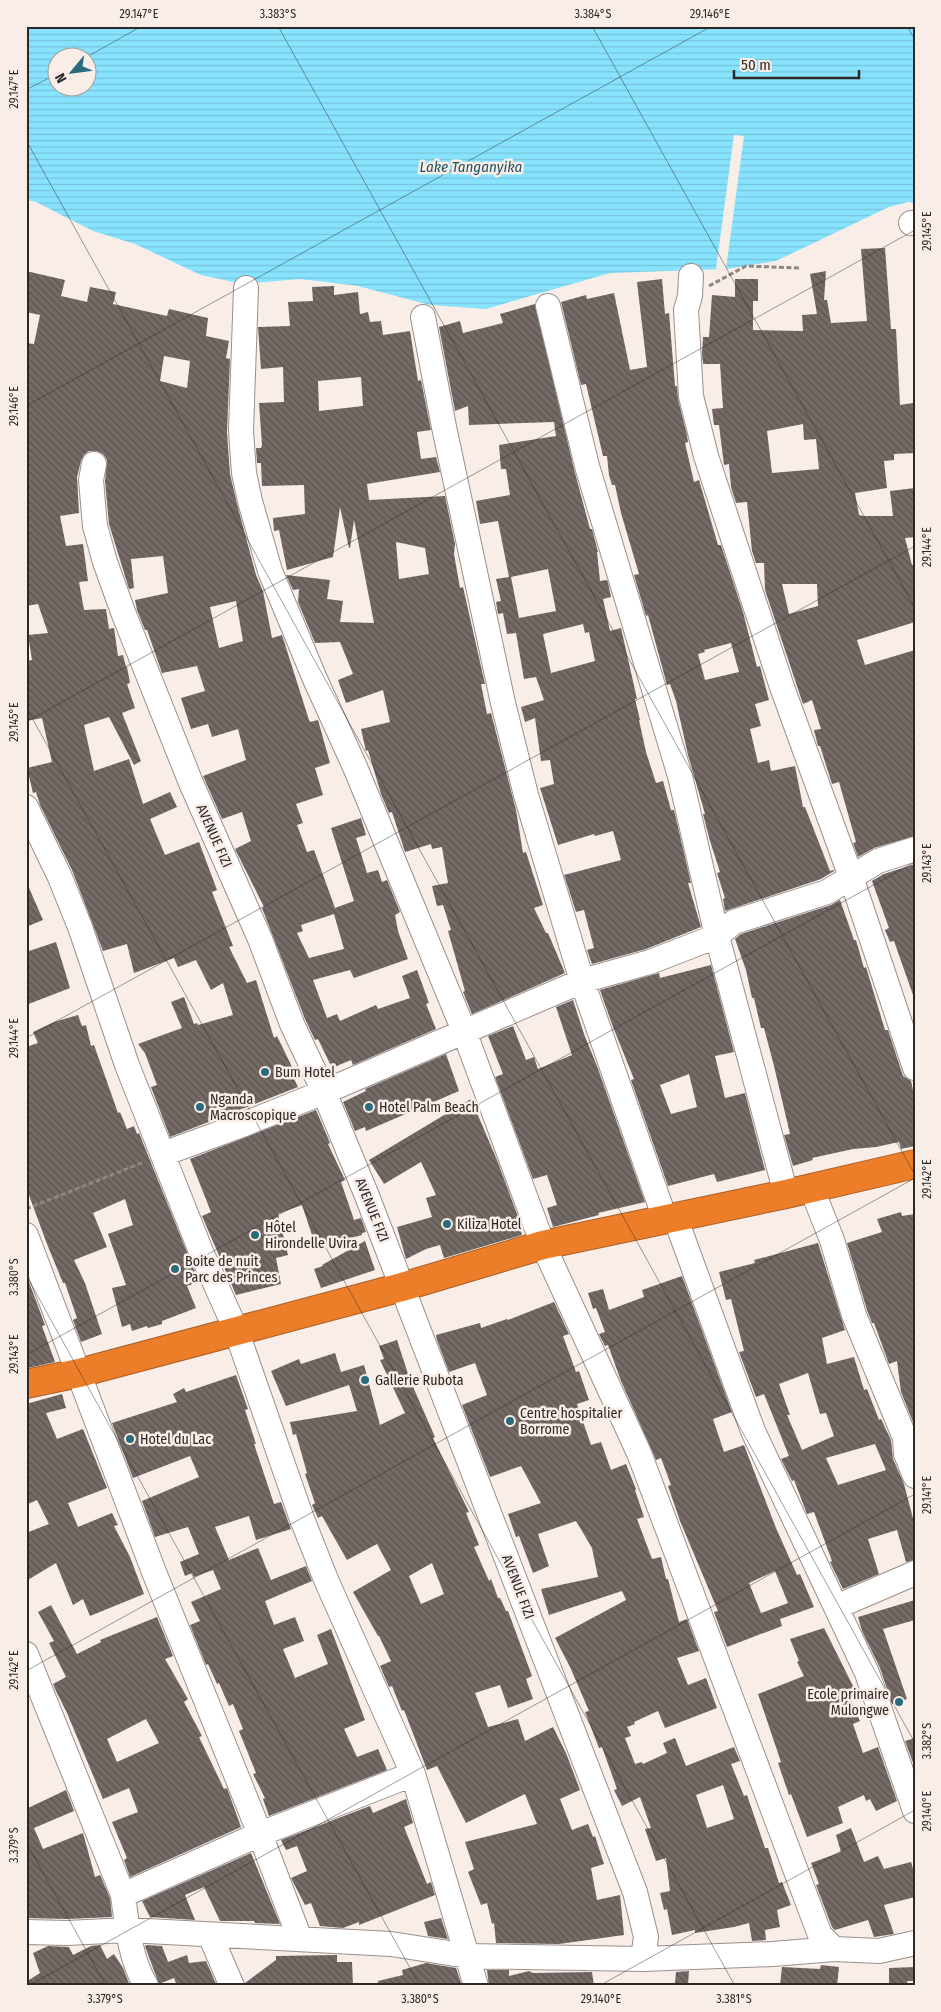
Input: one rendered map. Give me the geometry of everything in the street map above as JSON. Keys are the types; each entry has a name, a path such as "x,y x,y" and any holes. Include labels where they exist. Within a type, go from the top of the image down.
{"highway":[{"path":"26,1384 79,1373 402,1287 543,1245 799,1191 915,1164"}],"street":[{"path":"690,286 686,310 691,396 706,456 785,695 852,877 915,1068"},
{"path":"246,288 241,430 244,472 270,571 355,768 464,1031 543,1245 639,1453 820,1935 834,1949"},
{"path":"548,306 587,466 680,776 718,936 799,1191 832,1240 854,1315 905,1438 906,1454 915,1476"},
{"path":"423,317 444,427 503,703 526,795 582,981 670,1218 753,1430 867,1673 915,1811"},
{"name":"AVENUE FIZI","path":"94,464 91,480 95,526 105,562 123,612 190,783 260,939 292,1024 324,1092 402,1287 635,1892 646,1937 643,1959"},
{"path":"26,807 59,874 80,927 127,1065 202,1254 236,1330 302,1519 327,1582 413,1774 476,1986"},
{"path":"163,1154 324,1092 582,981 650,962 718,936 734,922 828,892 878,861 915,849"},
{"path":"26,1234 154,1572 260,1834 300,1939"},
{"path":"836,1607 915,1573"},
{"path":"26,1654 123,1895 135,1961 146,1986"},
{"path":"123,1895 260,1834 413,1774"},
{"path":"26,1932 66,1933 128,1930 391,1944 468,1956 643,1959 773,1954 834,1949 879,1952 915,1943"},
{"path":"210,1934 232,1986"}],"path":[{"path":"690,286 746,266 800,268"},
{"path":"26,1209 163,1154"}],"water":[{"name":"Lake Tanganyika","path":"26,26 915,26 915,203 908,202 889,207 776,261 726,269 610,273 486,309 430,305 358,286 299,279 243,284 201,275 135,244 93,231 36,202 26,200"}],"pier":[{"path":"734,135 744,136 726,269 716,269"}],"building":[{"path":"885,248 891,329 896,329 900,405 913,403 915,453 894,454 894,460 884,461 887,488 855,493 859,515 893,516 890,491 915,488 915,537 905,538 912,565 915,564 915,622 857,640 865,665 915,650 915,836 874,848 858,857 853,843 856,842 839,782 832,784 820,746 818,746 814,730 821,729 812,700 803,704 765,590 764,563 756,563 752,551 747,502 736,503 731,487 729,464 724,465 719,425 714,425 712,409 723,408 720,364 703,364 702,354 703,337 709,337 712,295 735,297 735,279 758,279 758,301 753,301 753,330 803,331 802,315 817,314 810,274 826,271 824,300 827,300 831,323 867,321 861,249","holes":["803,424 804,440 816,439 819,469 772,473 767,431","782,584 817,584 818,606 789,614"]},
{"path":"26,271 65,280 61,296 87,302 90,287 116,292 113,304 167,316 169,309 208,318 206,336 229,341 226,358 230,359 227,432 230,474 237,504 256,575 263,591 272,638 282,635 309,720 310,722 318,720 330,763 315,768 323,795 296,804 303,823 297,825 307,852 314,850 335,908 354,901 331,828 361,818 366,835 356,838 367,873 378,870 382,882 387,880 400,912 395,915 398,931 408,959 354,978 350,970 313,980 327,1018 337,1014 340,1021 376,1005 378,1009 410,998 402,976 417,970 429,1003 426,1004 436,1029 353,1065 351,1060 332,1068 318,1039 315,1040 262,908 264,907 235,849 251,841 242,812 222,819 203,776 246,760 238,729 212,737 208,724 191,729 181,698 205,691 197,666 162,673 147,630 145,630 137,610 135,600 168,593 163,556 131,559 134,588 129,589 109,524 105,481 107,460 103,454 97,451 89,451 81,461 77,477 79,513 60,516 66,546 83,544 88,581 79,582 84,610 106,609 109,629 114,628 118,656 123,655 127,667 130,683 127,684 135,708 122,713 141,761 134,765 109,717 84,725 94,771 129,759 143,804 170,792 177,807 150,819 165,855 199,842 217,890 212,892 233,946 229,947 247,983 256,980 274,1038 277,1036 294,1071 291,1073 298,1087 170,1137 151,1087 157,1085 145,1053 138,1044 182,1028 171,1002 184,997 194,1024 197,1023 198,1025 233,1015 223,983 211,990 196,960 178,967 174,958 134,973 127,944 103,951 72,870 40,805 36,792 33,793 27,768 52,762 42,718 26,721 26,661 32,660 28,635 48,633 38,604 26,606 26,343 34,344 40,315 26,312","holes":["164,356 190,361 187,388 160,381","236,601 243,641 219,648 210,607","334,914 344,949 309,958 297,933 303,931 301,925"]},
{"path":"662,279 665,314 669,313 675,386 677,386 678,399 687,435 688,442 685,443 694,482 699,480 718,545 721,545 743,612 757,667 760,666 769,700 755,704 761,726 750,729 758,763 769,760 771,771 795,766 803,807 805,807 830,871 834,870 821,879 725,911 723,899 725,898 717,873 720,872 703,814 705,814 688,755 676,701 670,684 667,685 648,615 646,616 634,575 639,574 615,485 612,485 609,475 607,456 603,456 586,384 581,385 561,302 586,295 587,299 614,293 630,370 647,367 637,282","holes":["731,643 739,672 705,680 698,654 705,652 704,650"]},
{"path":"334,286 334,295 358,292 360,314 368,312 370,322 381,321 383,335 410,331 418,381 421,380 431,430 417,432 421,459 436,457 440,472 367,484 369,500 445,496 455,544 454,554 460,588 463,587 485,684 481,684 487,714 491,713 516,810 523,853 526,852 543,905 534,908 546,933 548,933 565,973 472,1014 463,992 465,991 448,931 451,930 443,905 437,906 432,886 448,883 442,847 432,849 431,844 405,852 392,812 389,813 381,794 368,750 366,751 361,729 390,722 383,690 346,703 338,680 353,674 340,642 315,643 298,602 299,589 293,590 286,575 330,580 327,599 343,601 340,622 374,623 354,520 350,548 340,507 333,557 287,570 279,530 274,531 273,518 305,514 304,485 262,486 261,463 257,463 256,448 261,448 262,445 259,403 284,402 283,367 261,369 258,327 290,326 288,302 313,301 312,287","holes":["361,377 363,406 319,411 318,381","396,542 425,548 429,574 399,579"]},
{"path":"535,304 574,469 598,552 600,581 607,580 608,582 611,597 603,599 610,631 621,628 637,699 635,699 646,752 656,783 663,781 671,810 674,810 691,883 688,883 701,927 646,949 592,964 587,950 594,948 584,910 576,912 564,875 621,860 613,831 595,836 594,834 558,845 540,788 554,784 550,760 541,761 535,718 525,722 521,707 544,700 536,677 524,679 516,633 507,634 503,613 498,614 496,602 501,601 496,579 509,577 498,521 480,524 476,501 510,495 506,469 501,469 499,445 556,436 554,422 469,425 468,406 455,411 439,327 460,321 463,333 503,323 500,314","holes":["548,569 556,611 519,618 511,577","583,624 585,633 589,632 595,661 551,673 543,634"]},
{"path":"915,864 915,994 913,995 894,941 890,942 885,930 889,928 872,881 870,882 884,874"},
{"path":"26,881 43,920 26,927"},
{"path":"840,900 854,940 856,940 864,968 866,967 885,1030 888,1030 903,1076 911,1081 915,1099 915,1146 901,1149 899,1142 853,1149 812,1158 813,1160 793,1166 784,1135 790,1134 774,1066 764,1028 761,1028 746,970 735,939 741,934 831,905"},
{"path":"56,942 70,988 26,1005 26,952"},
{"path":"711,965 734,1052 715,1056 725,1098 745,1093 765,1170 717,1182 714,1174 668,1186 631,1080 634,1079 600,990 659,973 660,978","holes":["689,1074 697,1107 671,1114 660,1085"]},
{"path":"573,1000 645,1202 598,1213 599,1215 553,1227 547,1208 557,1205 547,1175 533,1179 495,1077 503,1074 488,1036 513,1026 526,1060 534,1057 538,1069 572,1055 556,1007"},
{"path":"78,1015 82,1026 86,1025 91,1046 94,1045 118,1113 120,1112 127,1129 134,1126 137,1134 139,1133 199,1282 187,1286 196,1308 162,1321 162,1324 148,1328 147,1326 132,1331 130,1324 122,1327 112,1288 126,1285 108,1234 133,1225 125,1199 93,1213 107,1247 74,1260 85,1283 102,1334 81,1342 73,1320 77,1318 65,1283 63,1283 47,1244 26,1187 26,1047 38,1043 33,1032 54,1022"},
{"path":"446,1054 459,1091 366,1131 365,1127 355,1131 343,1102 366,1091 365,1089"},
{"path":"471,1099 497,1160 520,1222 518,1222 522,1235 444,1258 440,1245 426,1249 406,1259 397,1227 432,1217 426,1198 436,1195 421,1162 384,1184 369,1160"},
{"path":"316,1110 330,1143 328,1144 345,1180 341,1182 354,1220 361,1218 366,1232 362,1233 362,1235 316,1247 302,1205 278,1214 288,1255 276,1258 281,1284 236,1295 202,1216 211,1212 190,1159"},
{"path":"901,1212 902,1216 915,1214 913,1422 901,1392 897,1361 889,1364 874,1323 872,1323 867,1310 847,1243 882,1232 877,1219"},
{"path":"365,1241 375,1270 321,1288 314,1269 323,1266"},
{"path":"818,1243 845,1330 822,1338 827,1364 854,1357 864,1390 867,1389 879,1420 881,1419 891,1440 893,1459 904,1484 915,1526 915,1560 906,1562 897,1530 868,1539 879,1574 843,1589 830,1562 832,1561 814,1512 807,1514 794,1480 792,1481 781,1459 789,1456 764,1394 756,1397 739,1352 744,1351 731,1299 726,1300 719,1272 755,1263 754,1260","holes":["808,1373 820,1414 826,1413 834,1436 802,1450 787,1415 790,1415 779,1384","875,1444 886,1470 838,1485 826,1458"]},
{"path":"26,1274 45,1325 42,1326 55,1362 28,1368 26,1363"},
{"path":"682,1276 732,1412 713,1419 724,1452 744,1445 776,1528 797,1575 800,1574 814,1607 780,1619 782,1626 727,1647 714,1612 718,1611 680,1521 668,1486 671,1485 661,1458 656,1460 621,1381 608,1345 605,1346 599,1334 605,1332 596,1308 593,1309 588,1293 603,1289 609,1310 644,1297 642,1290","holes":["775,1571 788,1603 761,1613 749,1583"]},
{"path":"554,1302 569,1334 563,1336 576,1372 579,1371 589,1400 577,1404 591,1445 601,1442 611,1470 626,1464 644,1517 637,1519 652,1559 661,1557 679,1622 687,1619 699,1651 677,1658 688,1685 706,1678 717,1708 665,1728 658,1711 627,1727 631,1736 625,1738 635,1764 642,1762 643,1764 667,1753 663,1743 675,1738 686,1766 734,1747 740,1761 731,1764 744,1796 747,1795 765,1848 768,1848 779,1883 782,1882 791,1905 777,1910 780,1927 765,1930 766,1940 752,1941 749,1923 734,1927 695,1933 695,1930 672,1935 667,1909 664,1910 660,1893 670,1891 666,1858 656,1861 645,1829 651,1828 640,1797 622,1806 614,1790 617,1789 602,1747 599,1748 585,1712 589,1711 555,1638 626,1600 622,1591 549,1615 541,1589 598,1577 592,1548 576,1521 538,1534 549,1566 533,1573 519,1536 516,1537 508,1514 541,1503 521,1466 490,1477 462,1405 487,1395 475,1363 449,1372 437,1340 436,1335 480,1323 481,1328 508,1320","holes":["723,1785 734,1819 707,1828 696,1795"]},
{"path":"397,1340 410,1380 435,1437 433,1438 469,1512 466,1513 479,1545 474,1547 489,1581 491,1579 498,1598 500,1598 506,1611 508,1611 532,1676 526,1679 533,1699 508,1708 500,1685 475,1693 488,1727 518,1719 525,1741 553,1727 566,1753 580,1790 560,1799 572,1830 588,1824 593,1837 595,1836 604,1864 591,1868 597,1900 620,1895 624,1935 559,1944 496,1943 494,1923 492,1924 487,1903 481,1905 468,1872 474,1869 465,1842 537,1824 525,1794 466,1823 437,1766 427,1770 404,1710 402,1711 392,1686 389,1687 380,1666 391,1661 379,1636 353,1592 391,1570 377,1544 347,1560 322,1516 318,1518 312,1505 315,1503 305,1474 307,1473 296,1434 293,1435 290,1422 357,1411 349,1385 286,1406 271,1371 299,1359 301,1364 335,1353 341,1372 364,1365 380,1425 405,1413 380,1360 384,1359 379,1346","holes":["432,1563 444,1594 421,1604 409,1576"]},
{"path":"236,1375 248,1409 245,1410 256,1444 254,1444 274,1504 281,1502 291,1529 256,1540 249,1516 215,1527 229,1560 258,1548 271,1580 306,1566 312,1581 265,1601 274,1625 295,1617 304,1641 283,1649 295,1678 328,1664 317,1635 331,1629 365,1720 344,1729 357,1757 378,1749 387,1770 269,1816 263,1799 265,1798 253,1774 256,1773 239,1731 243,1729 233,1704 229,1706 219,1683 217,1684 208,1664 206,1665 190,1625 200,1621 191,1602 221,1589 213,1570 194,1577 192,1573 185,1576 180,1562 199,1554 188,1527 155,1537 142,1501 199,1477 190,1456 133,1478 112,1423 177,1402 173,1394 184,1388 186,1392"},
{"path":"62,1394 66,1408 46,1413 57,1439 83,1429 107,1488 68,1503 78,1527 112,1513 118,1525 114,1526 130,1557 144,1594 90,1616 83,1599 73,1605 56,1563 26,1581 26,1533 49,1524 37,1500 26,1505 26,1404"},
{"path":"915,1600 915,1620 883,1629 907,1699 892,1704 880,1668 862,1631 858,1617"},
{"path":"51,1605 77,1654 101,1642 100,1640 157,1617 173,1656 165,1659 188,1699 184,1702 202,1736 199,1737 224,1789 227,1788 241,1827 130,1877 124,1860 127,1858 112,1822 138,1812 129,1788 103,1799 53,1684 66,1677 49,1643 54,1641 38,1612","holes":["146,1719 159,1743 117,1762 107,1739"]},
{"path":"824,1628 854,1688 847,1691 860,1721 853,1724 863,1753 878,1747 897,1801 876,1811 870,1799 866,1801 864,1795 838,1807 843,1823 807,1837 778,1763 781,1762 758,1694 804,1676 797,1662 799,1661 790,1639"},
{"path":"915,1738 915,1768 905,1741"},
{"path":"66,1790 74,1811 34,1828 43,1849 83,1833 95,1877 100,1875 110,1898 112,1917 26,1918 26,1809"},
{"path":"406,1799 413,1823 404,1827 427,1884 431,1882 435,1895 359,1925 359,1922 343,1928 320,1926 311,1903 305,1905 291,1878 307,1871 297,1846 286,1850 281,1840 370,1806 373,1813"},
{"path":"851,1828 864,1862 878,1856 884,1869 911,1862 915,1875 915,1897 884,1905 894,1934 874,1937 868,1920 835,1930 832,1927 816,1885 819,1884 811,1863 841,1852 836,1835"},
{"path":"251,1853 280,1924 255,1923 254,1921 220,1921 204,1887 185,1895 195,1920 150,1917 142,1901"},
{"path":"441,1918 448,1939 428,1936 424,1922"},
{"path":"100,1945 107,1959 114,1954 123,1968 130,1986 26,1986 26,1982 40,1973 33,1953 48,1946 69,1947 73,1955 91,1946"},
{"path":"145,1946 162,1946 168,1962 187,1955 189,1963 206,1961 217,1986 177,1986 174,1978 159,1984"},
{"path":"337,1955 337,1962 352,1962 353,1986 245,1986 245,1983 276,1960 276,1956"},
{"path":"426,1963 456,1968 462,1986 379,1986 378,1981 403,1975 402,1970"},
{"path":"821,1965 839,1967 837,1986 780,1986 782,1967 820,1969"},
{"path":"915,1967 915,1981 907,1981 908,1986 889,1986 889,1968"},
{"path":"487,1970 509,1970 509,1976 529,1971 533,1973 592,1972 594,1986 489,1986"},
{"path":"689,1971 688,1984 675,1983 676,1972"}],"place":[{"name":"Bum Hotel","path":"265,1072"},
{"name":"Nganda Macroscopique","path":"200,1107"},
{"name":"Hotel Palm Beach","path":"369,1107"},
{"name":"Kiliza Hotel","path":"447,1224"},
{"name":"Hôtel Hirondelle Uvira","path":"255,1235"},
{"name":"Boite de nuit Parc des Princes","path":"175,1269"},
{"name":"Gallerie Rubota","path":"365,1380"},
{"name":"Centre hospitalier Borrome","path":"510,1421"},
{"name":"Hotel du Lac","path":"130,1439"},
{"name":"Ecole primaire Mulongwe","path":"899,1702"}]}
